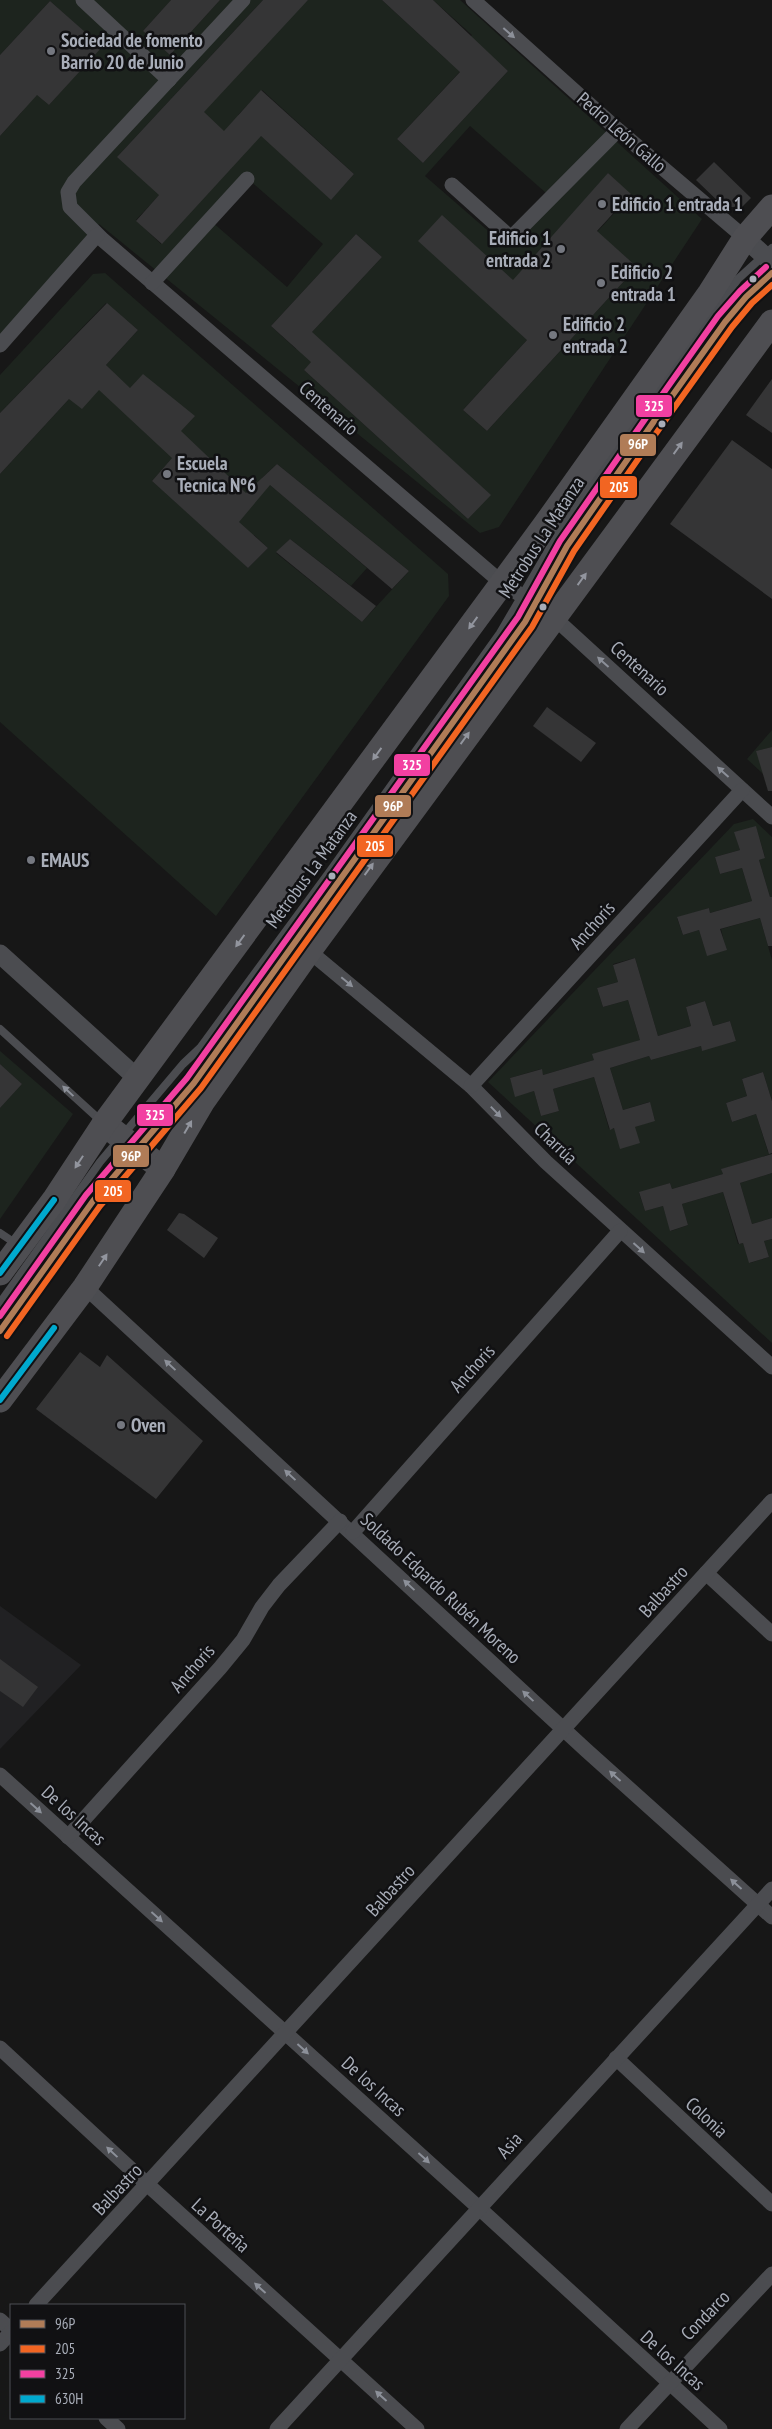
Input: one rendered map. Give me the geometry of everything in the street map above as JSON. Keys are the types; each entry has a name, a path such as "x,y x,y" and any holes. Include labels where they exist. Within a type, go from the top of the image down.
{"highway":[{"path":"0,1273 10,1239 121,1137 138,1078 512,590 745,238 772,207"},
{"path":"0,1400 85,1287 163,1169 203,1101 544,611 766,334"},
{"path":"121,1137 163,1169"}],"street":[{"path":"83,0 169,80"},
{"name":"Centenario","path":"243,0 74,182 68,192 70,207 97,235 152,283 512,590 544,611 772,817"},
{"name":"Pedro León Gallo","path":"473,0 618,130 745,238 769,255"},
{"path":"452,185 511,238 618,130"},
{"path":"152,283 248,179"},
{"path":"0,346 97,235"},
{"name":"Anchoris","path":"471,1086 742,790"},
{"name":"Charrúa","path":"309,951 471,1086 546,1162 772,1367"},
{"path":"0,954 138,1078"},
{"name":"Anchoris","path":"353,1532 620,1231"},
{"name":"Soldado Edgardo Rubén Moreno","path":"85,1287 353,1532 564,1730 772,1917"},
{"name":"Balbastro","path":"37,2304 148,2186 772,1501"},
{"name":"Anchoris","path":"68,1837 220,1668 243,1640 262,1608 279,1585 340,1521"},
{"path":"706,1573 772,1634"},
{"name":"De los Incas","path":"0,1775 479,2208 720,2429"},
{"name":"Asia","path":"277,2429 772,1889"},
{"name":"La Porteña","path":"0,2048 148,2186 417,2429"},
{"name":"Colonia","path":"616,2058 772,2204"},
{"name":"Condarco","path":"627,2429 772,2274"},
{"path":"0,2320 10,2330"},
{"path":"0,2344 10,2332"},
{"path":"107,2419 118,2429"}],"lane":[{"name":"Metrobus La Matanza","path":"0,1303 100,1162 183,1064 200,1048 258,970 495,641 512,590 555,539 738,279 769,255"},
{"name":"Metrobus La Matanza","path":"0,1331 93,1201 121,1137 194,1083 525,622 544,611 567,546 725,322 746,297 772,273"},
{"path":"0,1029 121,1137"}],"shaded area":[{"path":"0,0 171,0 143,31 170,55 220,0 263,0 117,157 308,0 382,0 448,61 472,35 433,0 460,0 702,219 499,527 480,533 99,224 0,335 0,136 21,113 34,92 49,105 101,47 50,1 0,55","holes":["482,48 508,71 423,163 397,139","262,90 354,174 331,199 238,115","470,126 554,200 521,236 501,242 425,176","221,129 246,152 161,244 136,220","608,173 631,195 550,283","248,179 323,244 287,287 211,221","356,234 382,257 296,349 271,326","613,246 637,267 487,431 463,410","326,346 490,495 468,519 304,370"]},
{"name":"Escuela Tecnica Nº6","path":"105,273 448,574 449,596 216,916 0,722 0,474 69,399 114,373 106,365 138,330 106,303 0,413 0,375 93,274","holes":["189,439 222,543 152,481","277,464 409,571 362,622 276,553 290,539 351,586 367,568 262,478","254,535 268,548 248,568 234,554"]},
{"path":"772,730 772,747 757,751 772,782 747,759"},
{"path":"753,819 772,837 772,897 770,897 759,860 765,857 756,827 735,832 740,850 715,857 720,874 742,868 752,901 710,913 709,908 677,918 683,935 699,930 707,955 726,950 721,929 760,918 772,960 772,1101 763,1072 742,1079 747,1096 726,1103 732,1122 756,1114 768,1152 771,1154 722,1169 723,1174 672,1189 670,1183 639,1193 645,1211 663,1206 671,1231 688,1225 682,1204 723,1192 738,1244 743,1243 750,1263 769,1257 764,1241 772,1239 772,1343 488,1082 734,824","holes":["635,958 658,1036 691,1026 686,1007 705,1001 713,1026 730,1021 736,1041 702,1050 701,1046 651,1060 649,1056 610,1068 623,1110 649,1102 655,1120 635,1127 609,1129 594,1077 553,1089 559,1111 541,1116 534,1091 516,1096 510,1078 541,1069 543,1075 594,1060 642,1039 639,1037 628,1000 603,1007 597,988 618,982 613,964"]},
{"path":"0,1051 73,1114 0,1219 0,1108 22,1084 0,1064"},
{"path":"772,1173 772,1218 752,1224 740,1183"},
{"path":"0,1606 81,1665 0,1749"}],"building":[{"path":"171,0 220,0 170,55 143,31"},
{"path":"263,0 308,0 204,112 224,131 261,90 354,174 331,200 261,136 162,244 136,221 159,195 117,157"},
{"path":"382,0 433,0 508,71 423,163 397,139 460,72"},
{"name":"Sociedad de fomento Barrio 20 de Junio","path":"50,1 102,47 49,105 37,95 0,136 0,55"},
{"path":"714,162 751,198 741,208 723,206 696,180"},
{"path":"608,173 631,194 597,231 637,267 487,431 463,410 527,340 418,241 442,215 513,280"},
{"path":"356,234 382,257 312,332 491,495 468,519 304,370 311,362 271,326"},
{"path":"107,303 138,330 106,365 130,388 143,374 195,416 181,431 246,493 277,464 409,571 392,589 270,485 239,522 268,548 248,568 152,481 172,458 99,390 82,409 69,399 0,474 0,413"},
{"path":"772,379 772,433 746,415"},
{"path":"732,440 772,469 772,599 670,524"},
{"path":"290,539 376,606 362,622 276,552"},
{"path":"547,707 596,743 581,762 533,726"},
{"path":"772,747 772,791 768,791 756,751"},
{"path":"756,826 765,858 759,860 770,897 772,897 772,946 768,946 760,918 720,929 727,950 707,956 699,930 683,935 677,917 709,908 710,913 752,901 742,868 720,874 715,857 740,850 734,832"},
{"path":"635,958 658,1036 691,1026 686,1007 705,1001 713,1026 730,1021 736,1041 702,1051 701,1046 651,1060 649,1056 610,1068 623,1110 650,1102 655,1121 635,1127 640,1143 620,1149 614,1128 610,1130 594,1077 553,1089 559,1111 541,1116 534,1091 515,1097 510,1078 542,1069 543,1075 594,1060 592,1054 640,1040 628,1000 603,1007 597,988 618,982 613,965"},
{"path":"0,1064 22,1084 0,1108"},
{"path":"763,1072 772,1101 772,1153 769,1154 756,1114 732,1122 726,1103 747,1096 742,1079"},
{"path":"772,1154 772,1173 740,1183 752,1224 772,1218 772,1239 764,1241 769,1257 749,1263 743,1243 739,1244 723,1192 682,1204 688,1225 670,1231 663,1206 645,1211 639,1192 670,1183 672,1189 723,1174 721,1169"},
{"path":"179,1213 184,1214 218,1238 204,1258 167,1230"},
{"name":"Oven","path":"80,1352 100,1367 107,1355 203,1441 156,1499 36,1409"},
{"path":"0,1659 38,1687 23,1707 0,1691"}],"transit line":[{"name":"325","path":"0,1316 86,1195 187,1078 518,617 560,541 718,316 740,291 766,267"},
{"name":"96P","path":"0,1331 93,1201 194,1083 525,622 567,546 657,417 725,322 746,297 772,273"},
{"name":"205","path":"7,1336 100,1206 201,1088 532,627 574,551 664,422 732,327 752,303 772,285"},
{"name":"630H","path":"0,1273 54,1200"},
{"name":"630H","path":"0,1400 54,1328"}],"place":[{"name":"Sociedad de fomento Barrio 20 de Junio","path":"51,51"},
{"name":"Edificio 1 entrada 1","path":"602,204"},
{"name":"Edificio 1 entrada 2","path":"561,249"},
{"name":"Edificio 2 entrada 1","path":"601,283"},
{"name":"Edificio 2 entrada 2","path":"553,335"},
{"name":"Escuela Tecnica Nº6","path":"167,474"},
{"name":"EMAUS","path":"31,860"},
{"name":"Oven","path":"121,1425"}]}
